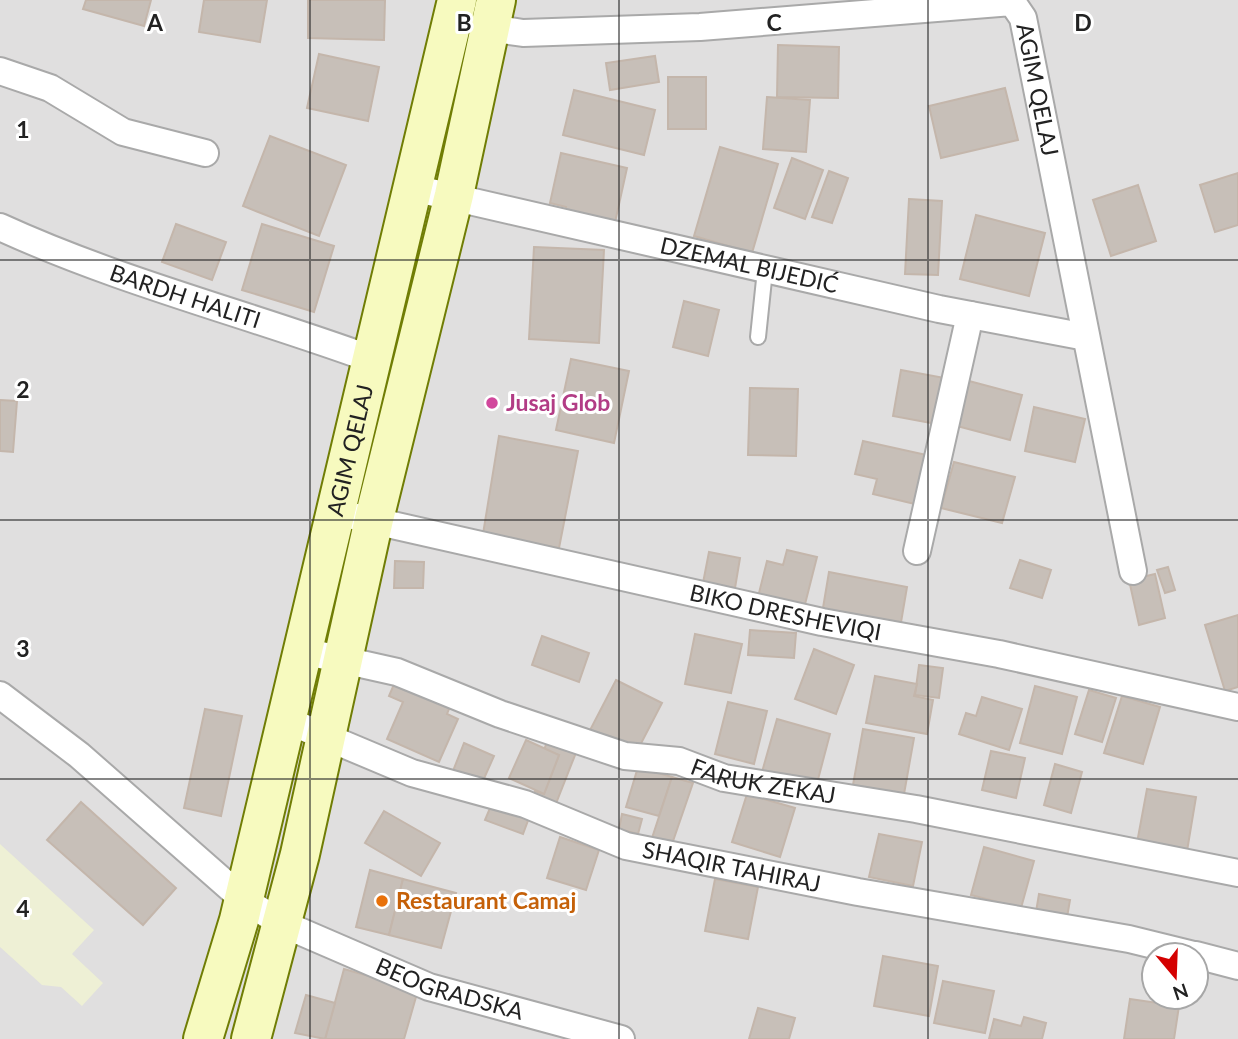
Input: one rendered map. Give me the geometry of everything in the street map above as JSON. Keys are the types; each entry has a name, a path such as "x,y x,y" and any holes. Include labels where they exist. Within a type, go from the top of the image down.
{"main road":[{"name":"AGIM QELAJ","path":"203,1039 244,900 457,0"},
{"name":"AGIM QELAJ","path":"251,1039 283,924 374,519 454,195 493,14"}],"street":[{"name":"AGIM QELAJ","path":"493,14 523,33 700,27 1012,2 1023,18 1133,571"},
{"path":"0,71 50,88 123,132 205,153"},
{"name":"DZEMAL BIJEDIĆ","path":"413,188 454,195 765,270 970,315 1086,337"},
{"name":"BARDH HALITI","path":"0,227 51,250 160,291 247,316 371,359"},
{"path":"917,551 970,315"},
{"name":"BIKO DRESHEVIQI","path":"335,513 374,519 704,597 822,622 999,654 1238,707"},
{"name":"FARUK ZEKAJ","path":"303,651 397,672 500,714 625,756 679,761 724,778 916,810 1238,873"},
{"path":"0,695 79,755 244,900 283,924"},
{"name":"SHAQIR TAHIRAJ","path":"286,720 412,773 525,804 626,846 858,892 1140,942"},
{"name":"BEOGRADSKA","path":"283,924 429,987 621,1039"},
{"name":"SHAQIR TAHIRAJ","path":"1210,959 1238,966"}],"lane":[{"path":"758,337 765,270"}],"shaded area":[{"path":"0,0 1238,0 1238,1039 0,1039"}],"green space":[{"path":"0,844 94,930 72,954 103,983 82,1006 61,987 42,985 0,947"}],"building":[{"path":"86,0 151,0 144,26 83,9"},
{"path":"204,0 267,0 260,42 199,32"},
{"path":"308,0 385,0 384,40 308,38"},
{"path":"778,45 839,47 838,98 777,97"},
{"path":"319,54 379,67 368,121 307,108"},
{"path":"655,56 659,82 610,90 606,63"},
{"path":"668,77 706,77 706,129 668,129"},
{"path":"1005,88 1018,140 941,158 929,106"},
{"path":"574,90 655,110 644,155 563,135"},
{"path":"767,97 810,100 806,152 763,149"},
{"path":"270,136 346,165 319,236 243,206"},
{"path":"720,147 778,164 752,253 694,236"},
{"path":"561,153 627,168 614,227 564,215 566,207 550,203"},
{"path":"792,158 823,170 805,219 774,208"},
{"path":"829,171 848,178 832,223 812,217"},
{"path":"1238,173 1238,225 1215,232 1200,185"},
{"path":"1138,185 1156,241 1111,256 1093,200"},
{"path":"909,199 942,201 938,275 905,274"},
{"path":"976,215 1045,233 1029,296 960,279"},
{"path":"176,224 226,242 212,280 162,262"},
{"path":"262,224 334,246 314,312 242,290"},
{"path":"534,247 604,250 599,343 529,339"},
{"path":"684,301 719,310 708,356 673,347"},
{"path":"571,359 629,371 614,443 556,430"},
{"path":"901,370 950,379 942,425 893,416"},
{"path":"969,381 1022,395 1010,440 957,426"},
{"path":"750,388 798,389 796,456 748,455"},
{"path":"0,400 17,401 13,452 0,451"},
{"path":"1034,407 1085,419 1075,462 1025,451"},
{"path":"499,436 578,451 559,548 483,534"},
{"path":"863,441 931,456 919,505 873,494 877,479 855,474"},
{"path":"954,462 1015,477 1002,523 941,508"},
{"path":"787,550 817,557 803,612 757,601 767,561 783,565"},
{"path":"709,552 740,558 735,588 703,583"},
{"path":"1020,560 1051,570 1042,598 1010,588"},
{"path":"395,561 424,562 423,588 394,588"},
{"path":"1168,567 1175,590 1165,593 1157,570"},
{"path":"829,572 907,587 899,634 821,620"},
{"path":"1155,574 1165,618 1139,625 1129,580"},
{"path":"1238,615 1238,687 1225,691 1205,625"},
{"path":"750,630 796,633 794,658 748,655"},
{"path":"695,634 742,644 731,693 685,684"},
{"path":"542,636 589,653 579,682 532,665"},
{"path":"814,649 854,665 836,714 795,699"},
{"path":"919,665 943,668 939,698 915,695"},
{"path":"398,675 453,699 447,714 458,719 439,762 387,739 403,702 389,696"},
{"path":"875,676 917,684 914,696 933,700 927,734 866,723"},
{"path":"616,680 662,703 634,757 588,734"},
{"path":"1035,686 1077,697 1062,754 1020,743"},
{"path":"1089,690 1116,698 1102,742 1075,734"},
{"path":"1122,696 1160,707 1143,764 1104,753"},
{"path":"982,697 1022,709 1009,750 959,734 966,713 976,716"},
{"path":"728,702 767,711 754,764 715,754"},
{"path":"205,709 242,716 221,816 184,808"},
{"path":"777,719 830,734 816,787 762,772"},
{"path":"863,729 914,738 904,794 853,785"},
{"path":"550,734 579,745 555,806 533,798 535,791 544,794 559,755 544,750"},
{"path":"526,740 559,755 544,794 509,778"},
{"path":"464,743 494,756 482,783 453,771"},
{"path":"991,751 1025,758 1016,798 982,790"},
{"path":"1055,764 1082,772 1071,813 1044,805"},
{"path":"638,767 672,777 659,816 626,807"},
{"path":"672,777 693,783 672,844 652,838"},
{"path":"1147,789 1196,797 1187,851 1137,843"},
{"path":"747,794 795,808 780,857 732,842"},
{"path":"493,801 530,815 523,834 485,820"},
{"path":"81,802 176,888 143,925 47,840"},
{"path":"384,811 440,843 421,876 365,843"},
{"path":"622,814 642,819 638,834 619,829"},
{"path":"879,834 922,842 913,886 869,877"},
{"path":"560,837 599,850 586,890 547,878"},
{"path":"984,847 1034,861 1021,908 971,895"},
{"path":"370,870 403,879 389,935 356,927"},
{"path":"403,879 456,893 441,948 389,935"},
{"path":"715,879 758,887 748,939 705,931"},
{"path":"1039,894 1070,900 1066,923 1035,918"},
{"path":"883,956 938,966 929,1016 874,1006"},
{"path":"344,969 418,990 404,1039 325,1039"},
{"path":"943,981 994,991 985,1033 934,1023"},
{"path":"306,995 335,1003 325,1039 295,1033"},
{"path":"1130,999 1140,1000 1140,1011 1178,1011 1174,1039 1124,1039"},
{"path":"758,1008 795,1018 789,1039 749,1039"},
{"path":"1024,1017 1046,1023 1042,1039 989,1039 994,1019 1021,1026"}],"place":[{"name":"Jusaj Glob","path":"492,403"},
{"name":"Restaurant Camaj","path":"382,901"}]}
